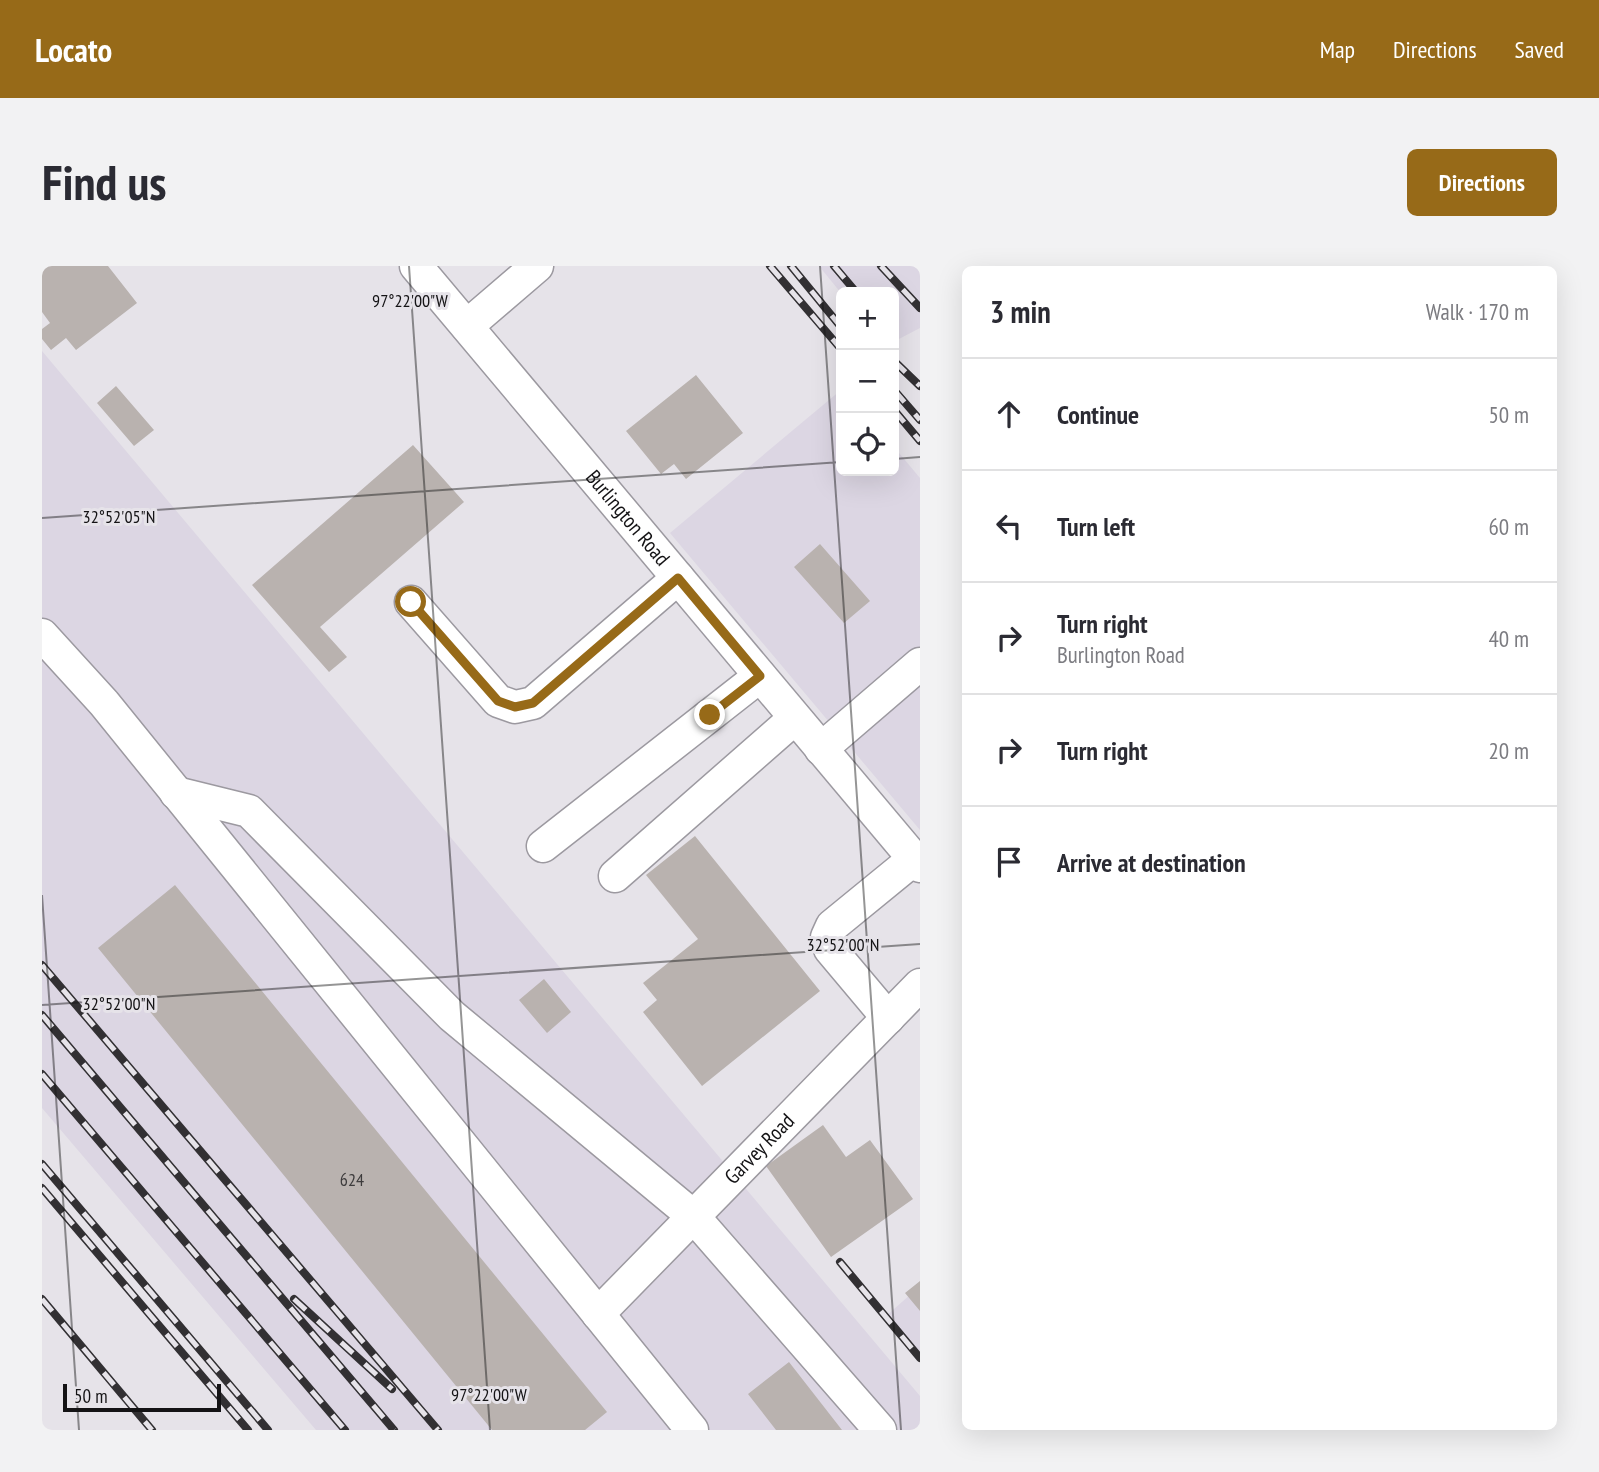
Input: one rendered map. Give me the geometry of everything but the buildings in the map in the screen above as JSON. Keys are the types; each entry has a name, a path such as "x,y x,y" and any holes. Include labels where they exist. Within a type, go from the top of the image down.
{"street":[{"name":"Burlington Road","path":"417,266 917,862"},
{"path":"467,326 537,266"},
{"path":"411,602 498,701 523,707 533,703 678,578"},
{"path":"42,635 104,703 692,1430"},
{"path":"821,749 920,664"},
{"path":"543,846 760,676"},
{"path":"615,876 795,718"},
{"path":"176,793 249,811 452,1016 693,1216 880,1430"},
{"path":"888,1018 830,949 827,937 832,926 917,862"},
{"name":"Garvey Road","path":"598,1314 920,985"}],"shaded area":[{"path":"819,266 920,266 920,328 899,339 899,287 836,287"},
{"path":"42,351 920,1396 920,1430 316,1430 42,1108"},
{"path":"836,394 836,476 899,476 899,453 920,478 920,830 670,533"},
{"path":"920,1286 920,1357 885,1317"}],"railway":[{"path":"770,266 836,343"},
{"path":"791,266 836,321"},
{"path":"834,266 852,287"},
{"path":"881,266 920,308"},
{"path":"899,366 920,386"},
{"path":"899,396 920,420"},
{"path":"897,413 920,441"},
{"path":"42,965 438,1430"},
{"path":"42,1015 394,1430"},
{"path":"42,1074 345,1430"},
{"path":"42,1164 268,1430"},
{"path":"42,1188 248,1430"},
{"path":"840,1262 920,1358"},
{"path":"42,1299 152,1430"},
{"path":"294,1299 392,1389"}],"route":[{"path":"411,602 498,701 523,707 533,703 678,578 760,676 710,715"}]}
